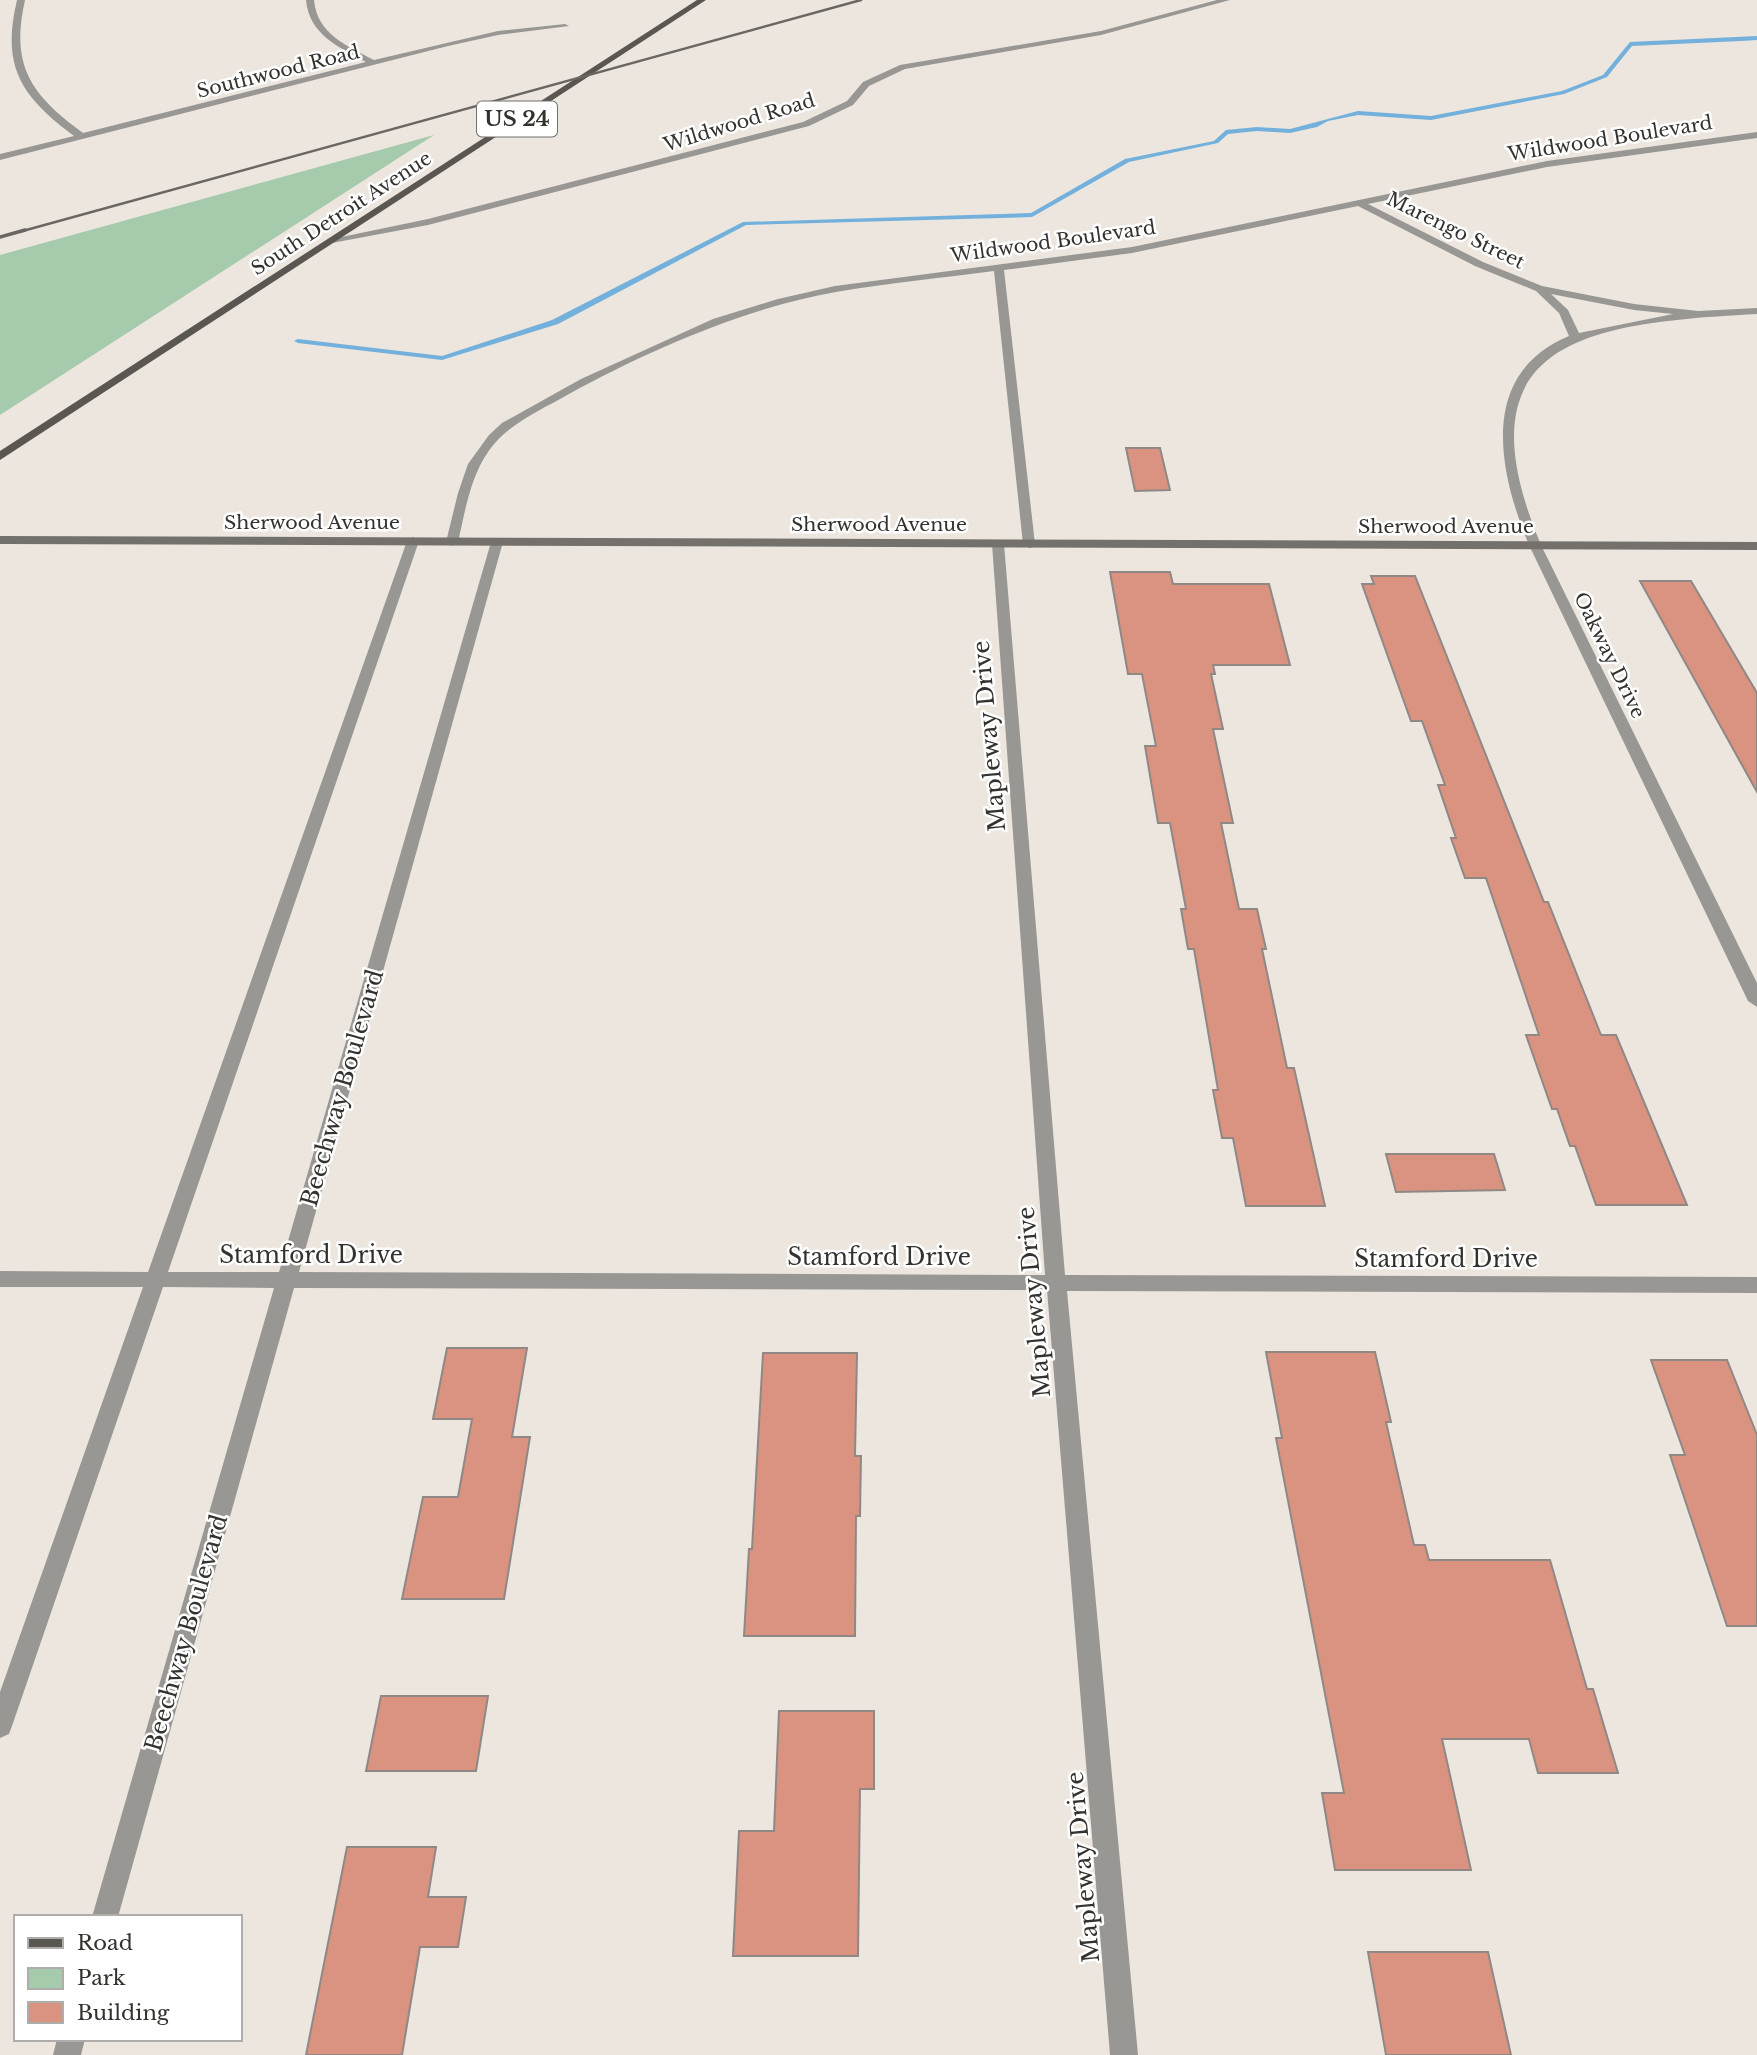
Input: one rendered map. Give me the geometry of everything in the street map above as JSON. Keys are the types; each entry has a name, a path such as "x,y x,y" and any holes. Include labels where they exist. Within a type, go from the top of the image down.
{"main road":[{"name":"South Detroit Avenue","path":"0,456 702,0"}],"street":[{"path":"21,0 8,27 6,47 11,69 39,107 82,137"},
{"path":"310,0 310,17 324,33 373,63"},
{"name":"Wildwood Road","path":"332,240 428,222 806,124 850,103 866,84 902,67 1101,33 1226,0"},
{"name":"Southwood Road","path":"0,158 498,33 565,26"},
{"name":"Wildwood Boulevard","path":"452,541 472,464 506,425 585,381 718,321 782,301 885,281 999,269 1144,248 1547,164 1757,135"},
{"name":"Marengo Street","path":"1357,202 1479,264 1539,289 1634,307 1698,314"},
{"path":"999,269 1029,544"},
{"name":"Marengo Street","path":"1539,289 1564,312 1575,337 1698,314 1757,311"},
{"name":"Oakway Drive","path":"1575,337 1534,363 1509,409 1505,447 1510,475 1520,510 1535,545 1757,1001"},
{"name":"Sherwood Avenue","path":"0,540 1757,546"},
{"path":"0,1726 414,541"},
{"name":"Beechway Boulevard","path":"106,1915 497,542"},
{"name":"Mapleway Drive","path":"998,544 1056,1282 1124,2055"},
{"name":"Stamford Drive","path":"0,1279 1757,1285"}],"green space":[{"path":"434,135 0,415 0,255"}],"building":[{"path":"1126,448 1160,448 1170,490 1135,491"},
{"path":"1110,572 1170,572 1173,584 1269,584 1290,665 1213,665 1215,674 1211,674 1223,729 1213,729 1233,823 1221,823 1239,909 1257,909 1266,949 1262,949 1287,1068 1294,1068 1325,1206 1246,1206 1233,1138 1222,1138 1213,1090 1218,1090 1194,949 1188,949 1181,909 1186,909 1170,823 1158,823 1145,746 1156,746 1142,674 1128,674"},
{"path":"1371,576 1415,576 1544,902 1548,902 1601,1035 1616,1035 1687,1205 1596,1205 1575,1146 1570,1146 1557,1109 1552,1109 1526,1035 1539,1035 1486,878 1465,878 1451,838 1456,838 1438,785 1445,785 1422,721 1411,721 1362,584 1374,584"},
{"path":"1640,581 1691,581 1757,693 1757,792"},
{"path":"1386,1154 1494,1154 1505,1190 1396,1192"},
{"path":"447,1348 527,1348 512,1437 530,1437 504,1599 402,1599 423,1497 458,1497 472,1419 433,1419"},
{"path":"1266,1352 1375,1352 1391,1422 1386,1422 1414,1545 1425,1545 1429,1560 1550,1560 1587,1689 1593,1689 1618,1773 1538,1773 1529,1739 1442,1739 1471,1870 1335,1870 1322,1793 1344,1793 1276,1438 1282,1438"},
{"path":"763,1353 857,1353 855,1456 861,1456 860,1516 856,1516 855,1636 744,1636 749,1549 752,1549"},
{"path":"1651,1360 1727,1360 1757,1435 1757,1626 1727,1626 1670,1455 1685,1455"},
{"path":"381,1696 488,1696 476,1771 366,1771"},
{"path":"779,1711 874,1711 874,1789 860,1789 858,1956 733,1956 739,1831 774,1831"},
{"path":"347,1847 436,1847 428,1897 466,1897 458,1947 420,1947 402,2055 306,2055"},
{"path":"1368,1952 1488,1952 1511,2055 1386,2055"}],"waterway":[{"path":"298,341 442,358 555,322 745,223 1032,215 1127,160 1216,142 1226,132 1257,129 1290,131 1358,113 1431,118 1564,92 1605,76 1630,44 1757,38"}],"railway":[{"path":"19,232 861,0"},
{"path":"0,237 25,230"}]}
